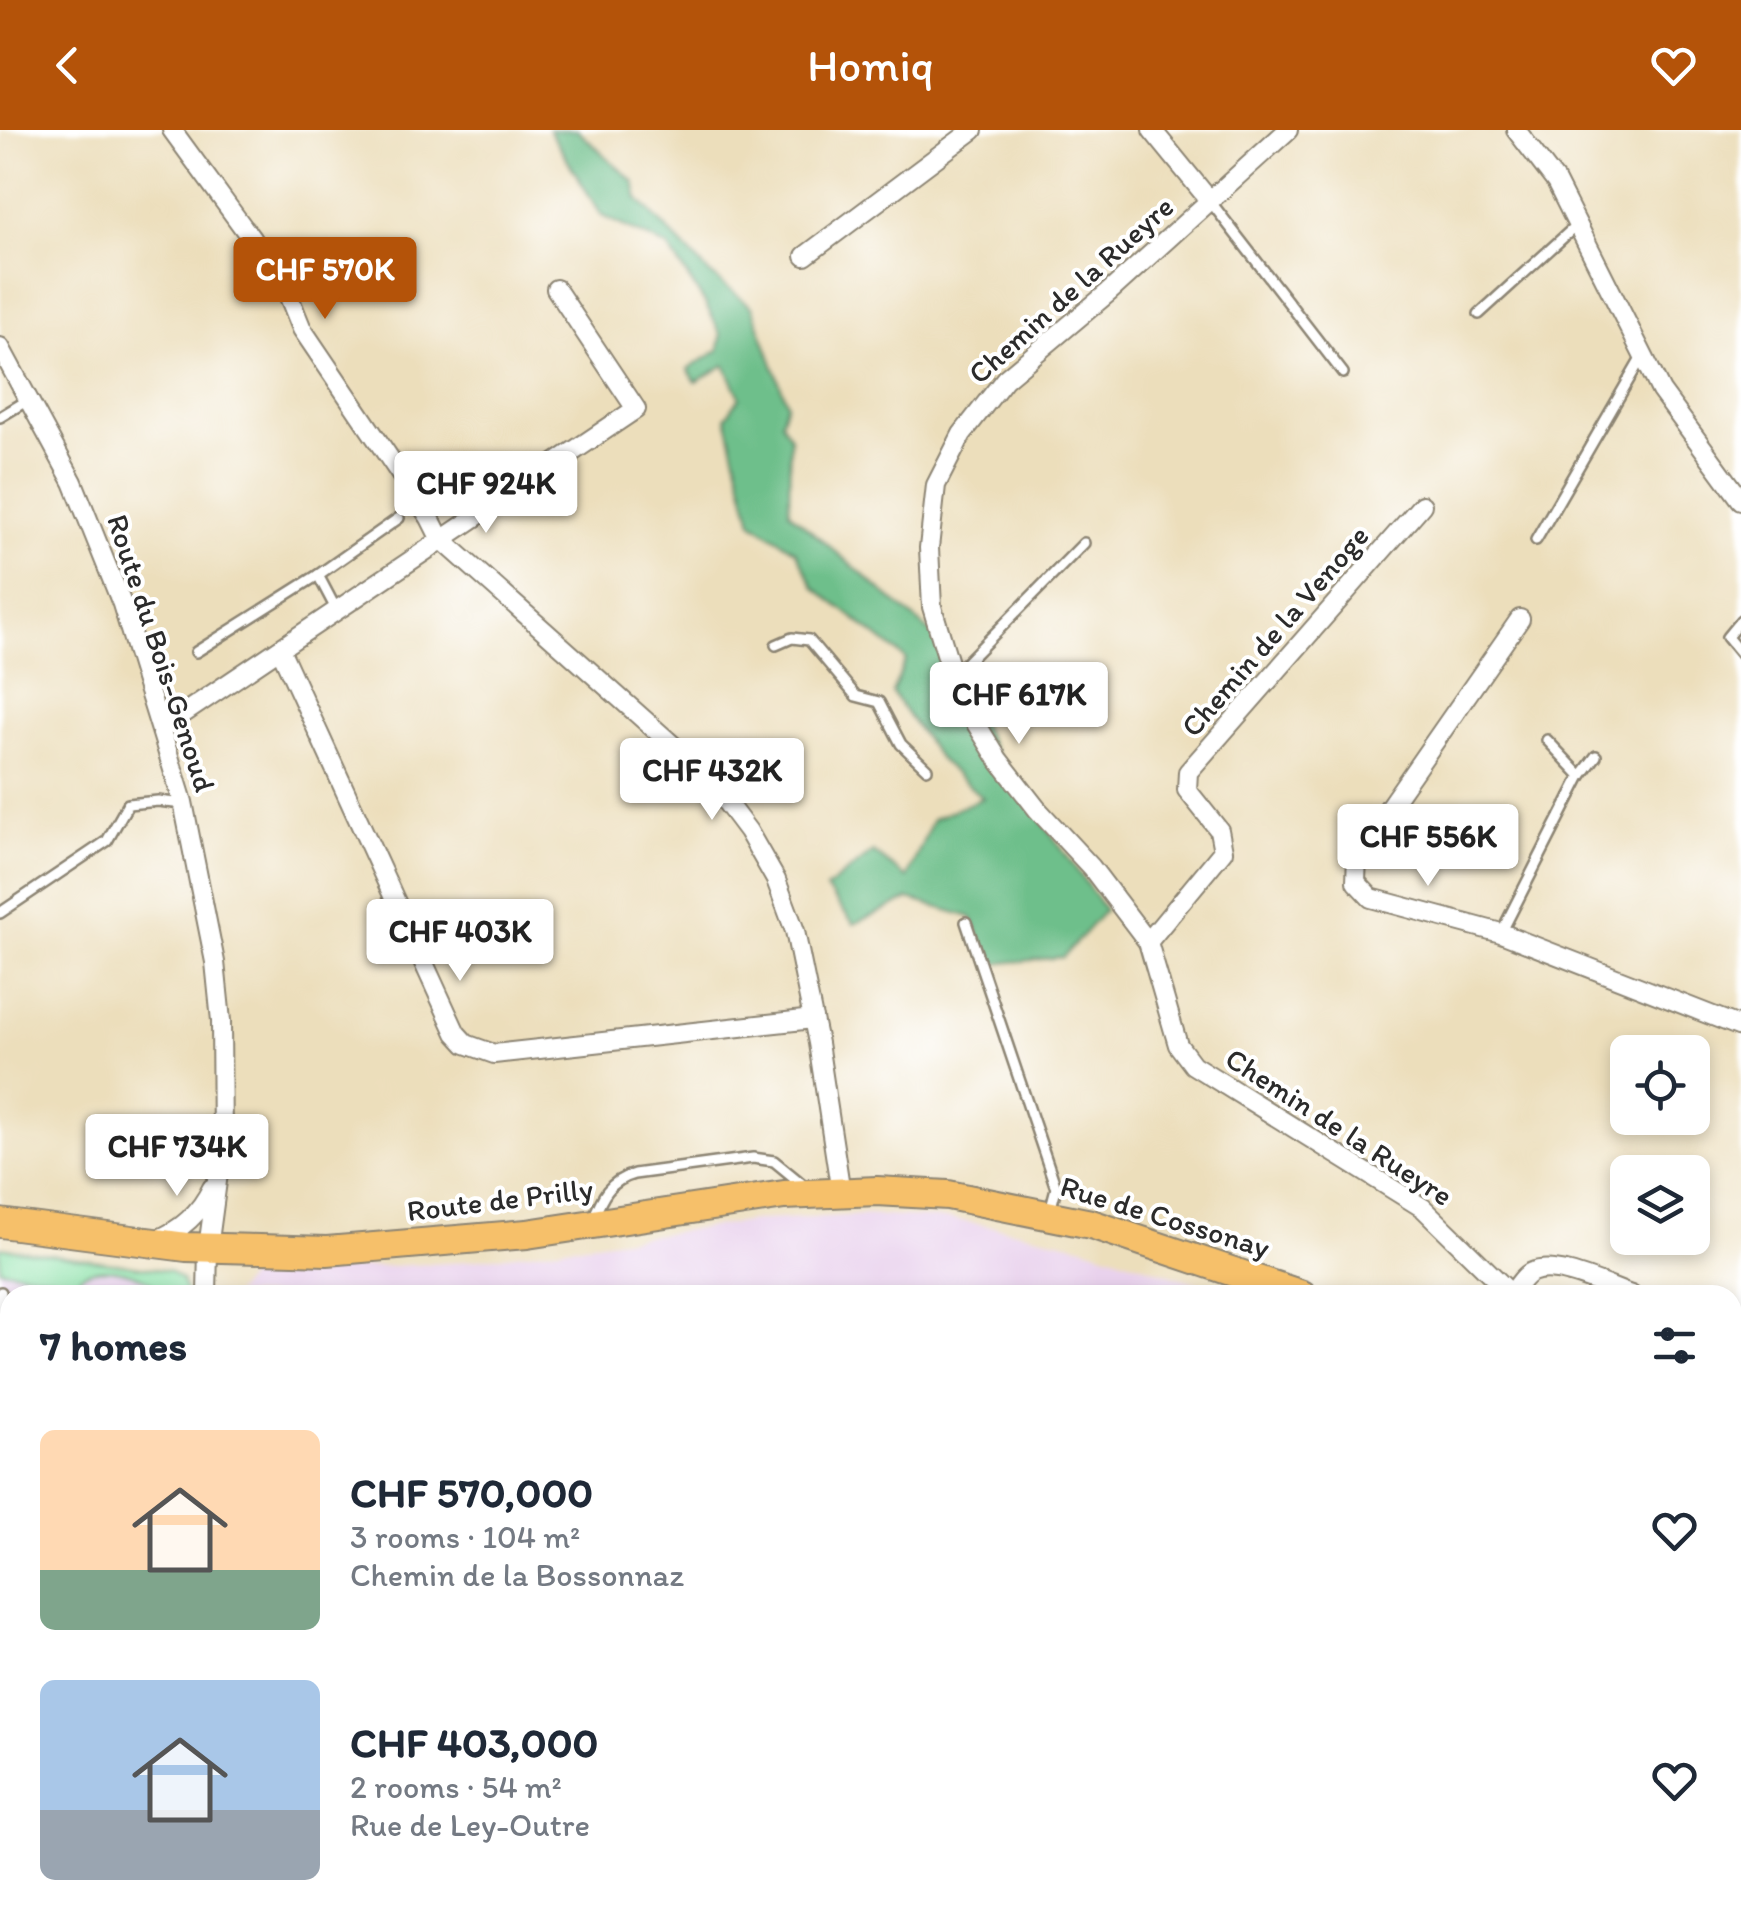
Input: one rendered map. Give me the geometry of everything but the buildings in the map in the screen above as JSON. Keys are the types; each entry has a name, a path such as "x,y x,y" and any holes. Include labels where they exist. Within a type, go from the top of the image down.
{"main road":[{"name":"Route de Prilly","path":"0,1223 208,1248 326,1251 526,1234 784,1194 948,1195 1007,1205"},
{"name":"Rue de Cossonay","path":"1007,1205 1091,1224 1272,1285"}],"street":[{"path":"172,130 283,282 302,329 440,538 705,774 748,831 776,880 795,931 813,1018 827,1193"},
{"path":"805,256 973,130"},
{"path":"1152,130 1210,200"},
{"name":"Chemin de la Rueyre","path":"1288,130 1109,292 1005,379 962,434 936,485 929,548 932,606 953,676 998,759 1091,867 1148,942 1178,1045 1192,1065 1423,1208 1502,1285"},
{"path":"1516,130 1556,182 1661,391 1741,500"},
{"path":"162,728 636,408 556,289"},
{"name":"Route du Bois-Genoud","path":"0,347 73,482 122,604 183,804 214,962 221,1021 222,1144 208,1248 207,1285"},
{"name":"Chemin de la Venoge","path":"1148,942 1223,852 1219,830 1186,790 1188,772 1422,505"},
{"path":"1520,619 1357,855 1356,882 1371,898 1501,933 1741,1027"},
{"path":"280,649 456,1032 466,1044 494,1054 813,1018"},
{"name":"Route du Bois-Genoud","path":"152,1242 186,1224 206,1202 218,1174"},
{"path":"1520,1285 1530,1272 1546,1269 1603,1285"}],"lane":[{"path":"1210,200 1343,373"},
{"path":"1478,314 1578,224"},
{"path":"1536,540 1642,356"},
{"path":"0,417 28,400"},
{"path":"196,652 318,575 398,518"},
{"path":"953,676 1084,543"},
{"path":"318,575 337,610"},
{"path":"1741,620 1728,637 1741,654"},
{"path":"776,645 792,638 808,640 856,696 879,702 902,744 927,768"},
{"path":"1547,740 1580,776"},
{"path":"1501,933 1580,776 1596,756"},
{"path":"0,913 107,842 128,804 141,800 183,804"},
{"path":"966,922 1056,1188 1050,1214"},
{"path":"591,1223 606,1190 621,1178 754,1158 774,1161 827,1193"}],"shaded area":[{"path":"865,1215 951,1219 1080,1245 1202,1285 242,1285 253,1273 451,1263 761,1220"},
{"path":"0,1253 139,1273 160,1285 0,1285"}],"green space":[{"path":"549,130 577,130 634,182 638,199 709,273 752,307 787,403 781,421 790,437 789,512 941,641 998,759 1105,910 1063,957 991,964 971,917 909,899 854,924 826,889 873,852 907,878 933,819 983,798 940,760 892,693 906,659 815,588 796,551 752,522 726,417 740,397 725,365 696,382 688,369 719,350 721,335 705,303 668,247 602,216"},
{"path":"0,1247 169,1271 183,1285 153,1285 113,1270 90,1272 80,1276 79,1282 0,1269"}]}
